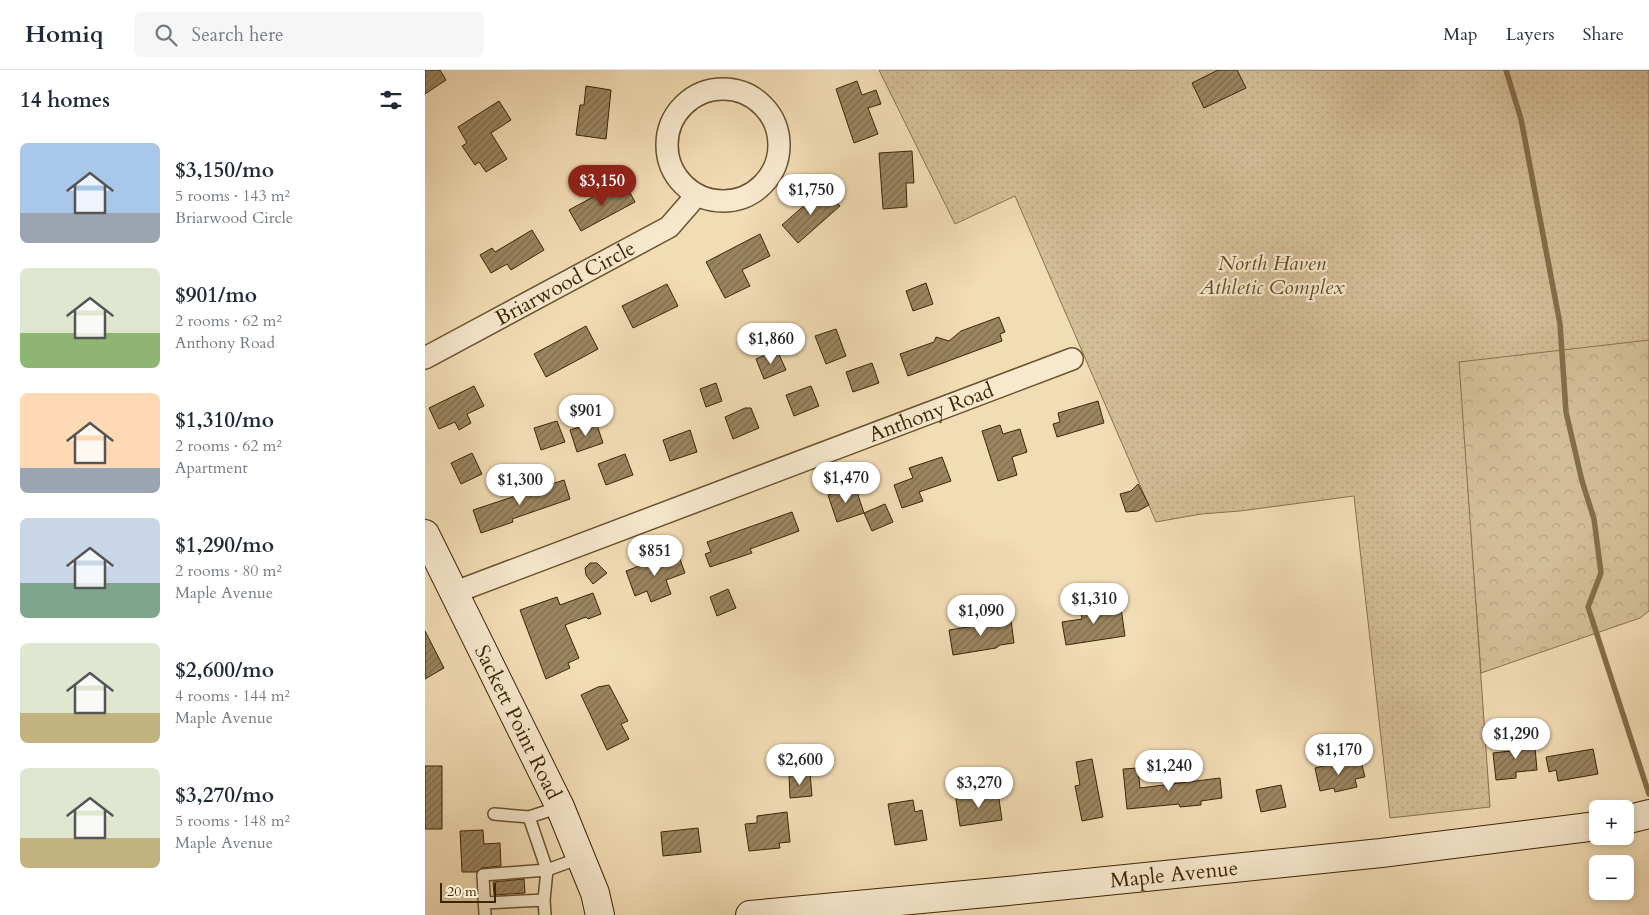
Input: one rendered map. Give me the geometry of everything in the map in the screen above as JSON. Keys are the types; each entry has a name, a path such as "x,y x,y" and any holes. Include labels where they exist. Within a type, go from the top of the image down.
{"main road":[{"name":"Sackett Point Road","path":"425,534 560,807 597,898 600,915"},
{"path":"1634,818 1649,814"},
{"name":"Maple Avenue","path":"750,915 843,911 1381,853 1589,827"}],"street":[{"path":"726,88 745,92 760,102 771,116 778,132 779,151 775,168 765,183 751,194 734,200 715,201 696,196 682,185 671,169 666,150 667,130 675,112 689,98 706,90 726,88"},
{"name":"Briarwood Circle","path":"425,358 669,227 696,196"},
{"name":"Anthony Road","path":"453,593 1071,359"}],"lane":[{"path":"494,814 529,817 560,807"},
{"path":"529,817 547,870 544,900 545,915"},
{"path":"485,915 483,875 547,870 581,858"},
{"path":"485,903 544,900"}],"green space":[{"name":"North Haven Athletic Complex","path":"879,70 1649,70 1649,340 1459,362 1490,807 1390,818 1354,496 1240,511 1201,514 1156,522 1015,196 955,224"},
{"path":"1649,339 1649,611 1640,618 1481,673 1458,361"}],"building":[{"path":"425,70 440,70 446,80 425,94"},
{"path":"1218,70 1237,70 1246,88 1204,108 1192,83"},
{"path":"857,81 862,95 876,90 881,104 868,108 878,134 854,143 836,89"},
{"path":"586,86 611,90 606,139 576,135 580,105 584,105"},
{"path":"499,101 511,120 491,133 507,159 486,172 479,162 475,165 462,146 467,143 458,127"},
{"path":"912,151 914,183 906,183 907,207 883,209 879,153"},
{"path":"625,183 635,202 581,231 569,210 604,191 605,194"},
{"path":"824,188 840,206 798,243 782,225"},
{"path":"532,230 544,250 511,270 507,264 491,273 480,255 492,248 495,252"},
{"path":"760,234 770,256 742,270 750,286 725,298 706,262"},
{"path":"926,283 933,304 913,311 906,291"},
{"path":"667,284 678,306 633,328 622,306"},
{"path":"999,317 1005,332 1000,334 1002,341 908,376 900,354 934,342 936,337 949,341 961,331"},
{"path":"586,326 598,349 546,377 534,354"},
{"path":"836,329 846,356 826,364 815,336"},
{"path":"777,350 786,370 764,379 756,359"},
{"path":"872,363 879,383 853,392 846,372"},
{"path":"716,383 722,401 706,407 700,389"},
{"path":"474,386 484,406 467,414 471,423 459,430 455,422 439,429 429,408"},
{"path":"811,386 819,406 794,416 786,395"},
{"path":"1098,401 1104,423 1057,437 1053,424 1060,422 1058,413"},
{"path":"745,408 751,408 759,428 733,439 725,417"},
{"path":"557,421 565,442 541,450 534,428"},
{"path":"596,422 603,443 577,452 570,430"},
{"path":"1000,425 1003,434 1020,429 1027,452 1012,457 1017,475 998,481 982,431"},
{"path":"690,430 697,452 670,461 663,440"},
{"path":"472,453 482,474 461,484 451,463"},
{"path":"625,454 633,475 606,485 598,464"},
{"path":"942,457 951,481 919,492 923,501 902,508 894,485 913,478 909,468"},
{"path":"564,480 570,499 512,519 513,522 481,533 473,510"},
{"path":"1138,484 1149,505 1138,511 1126,512 1120,494 1131,491"},
{"path":"855,486 864,513 837,522 828,495"},
{"path":"885,504 893,522 872,531 864,513"},
{"path":"792,512 799,531 750,549 752,553 710,567 705,554 711,552 707,542"},
{"path":"678,554 685,573 666,580 671,594 651,602 647,591 635,596 626,571 663,557 664,559"},
{"path":"590,563 597,563 607,573 593,584 586,575 585,568"},
{"path":"728,589 736,608 717,616 710,597"},
{"path":"593,593 601,614 588,619 586,617 565,625 579,658 568,663 570,668 546,679 520,610 557,597 560,605"},
{"path":"1101,603 1102,611 1121,608 1125,636 1066,645 1062,622 1082,619 1080,606"},
{"path":"1011,620 1014,643 953,655 949,630"},
{"path":"425,631 444,668 425,679"},
{"path":"609,685 628,721 621,724 629,739 607,750 581,695 598,687"},
{"path":"1534,736 1537,770 1516,772 1516,778 1496,780 1493,753 1519,750 1518,738"},
{"path":"1593,749 1598,774 1558,781 1556,770 1549,772 1546,757"},
{"path":"1092,759 1103,817 1082,821 1075,786 1080,785 1076,762"},
{"path":"1347,760 1348,763 1361,761 1365,777 1355,779 1357,787 1335,792 1334,788 1320,791 1315,768"},
{"path":"425,766 442,766 442,829 425,829"},
{"path":"1138,768 1140,788 1220,778 1222,798 1201,801 1201,805 1180,807 1179,804 1127,809 1123,769"},
{"path":"810,773 812,796 790,798 789,775"},
{"path":"1281,785 1286,807 1261,812 1256,790"},
{"path":"998,792 1002,820 960,826 956,799"},
{"path":"913,800 915,812 922,810 927,840 895,845 888,804"},
{"path":"787,812 790,842 779,843 780,848 749,851 745,824 757,823 757,816"},
{"path":"698,828 701,852 663,856 661,832"},
{"path":"483,830 484,844 500,843 501,866 482,868 476,872 462,872 460,831"},
{"path":"524,879 525,893 494,895 493,882"}],"waterway":[{"path":"1506,70 1521,119 1560,324 1566,412 1582,481 1594,519 1601,573 1588,607 1649,794"}]}
